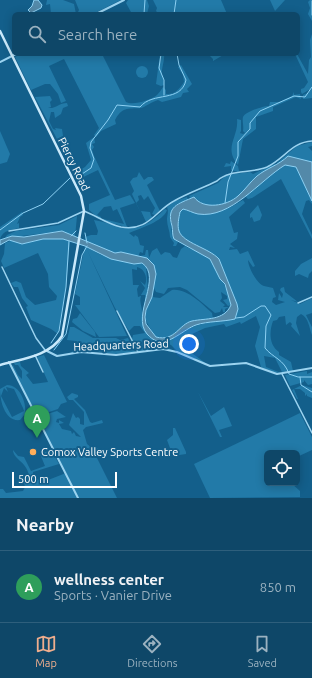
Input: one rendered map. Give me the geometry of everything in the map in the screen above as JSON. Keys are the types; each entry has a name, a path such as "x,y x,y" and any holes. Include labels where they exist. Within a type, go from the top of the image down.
{"main road":[{"name":"Piercy Road","path":"0,31 81,196 84,212 62,336 56,344 47,351 35,355"},
{"path":"0,365 35,355"}],"street":[{"path":"100,12 124,0"},
{"path":"0,62 12,56"},
{"path":"9,231 58,223 84,212 101,221 113,225 125,227 140,226 151,221 174,201 228,174 257,171 279,161 294,146 303,141 312,141"},
{"path":"2,267 36,338 47,351"},
{"path":"298,303 312,297"},
{"path":"117,311 138,352"},
{"name":"Headquarters Road","path":"47,351 57,356 81,352 116,355 167,350 182,354 210,366 246,363 272,373 282,374 312,368"},
{"path":"35,355 44,372"},
{"path":"9,362 78,498"},
{"path":"282,374 312,433"}],"shaded area":[{"path":"34,0 38,0 42,5 41,8 30,12 28,10 32,6"},
{"path":"47,0 63,0 74,4 76,12 51,12 50,4 46,5"},
{"path":"75,0 121,0 97,12 78,12 79,10"},
{"path":"128,0 147,0 149,6 148,12 131,12 126,3"},
{"path":"153,0 221,0 226,12 157,12 157,8"},
{"path":"270,0 285,0 275,11"},
{"path":"312,0 312,21 308,14 310,8 308,2"},
{"path":"312,34 312,98 303,99 303,95 309,92 309,90 302,94 301,89 304,88 308,82 296,56 298,56 308,74 309,60 311,57 310,40"},
{"path":"103,56 126,102 129,103 137,103 151,99 157,95 163,87 166,90 166,94 172,94 184,82 183,75 178,67 181,65 192,84 187,89 189,92 183,93 181,97 162,102 158,100 142,108 123,111 115,120 116,124 101,131 96,137 94,135 99,128 64,59 49,66 66,101 61,103 58,94 50,84 45,84 31,90 15,57"},
{"path":"160,56 164,56 162,75 164,85 161,86 156,84"},
{"path":"210,56 222,56 213,61"},
{"path":"142,66 146,68 148,72 146,76 142,78 138,76 136,72 138,68"},
{"path":"294,92 294,95 300,94 301,99 296,97 273,107 273,111 256,117 256,129 243,139 238,165 232,153 237,119 241,120 240,133 243,134 245,133 243,131 244,115 254,110 269,106 270,102 279,102 292,96"},
{"path":"50,96 52,100 50,102 51,107 48,108 53,108 64,103 67,103 68,106 63,108 61,114 55,118 54,112 51,112 49,121 53,129 62,129 63,136 57,139 35,97"},
{"path":"0,131 10,154 7,162 0,164"},
{"path":"94,137 95,143 92,144 94,147 92,150 94,156 115,200 130,195 135,203 120,208 127,227 102,221 103,219 124,224 117,209 113,211 111,206 104,207 97,215 101,217 101,220 89,210 89,204 110,195 98,170 77,180 73,174 85,167 91,160 86,143"},
{"path":"312,142 312,146 308,147 312,151 312,162 288,156 280,163 277,163 297,146"},
{"path":"288,156 312,162 312,201 296,167 285,165 244,197 222,211 210,214 198,214 183,209 180,212 178,226 181,235 215,255 219,259 238,309 235,319 196,325 167,341 162,342 153,339 147,334 143,326 142,317 149,287 149,277 148,269 142,263 134,264 111,259 85,246 63,239 43,239 22,244 9,240 0,245 0,240 12,236 24,237 62,231 115,253 121,252 147,258 154,265 156,274 152,297 146,310 146,324 156,337 168,337 192,321 214,318 224,314 231,305 225,284 220,279 210,259 174,239 171,219 172,210 178,204 194,197 203,204 209,205 228,202 238,196 257,176 281,162"},
{"path":"231,161 238,166 238,172 231,170 231,166 224,167 226,163 230,164"},
{"path":"275,164 275,166 263,173 237,197 226,203 208,205 203,204 194,197 191,199 189,196 218,183 226,175 250,172 253,174"},
{"path":"288,164 296,167 312,201 312,204 309,200 306,201 302,214 312,235 312,239 281,179 252,198 248,199 245,196 277,170"},
{"path":"139,172 144,180 148,177 152,177 154,180 147,185 160,211 155,215 152,214 155,208 148,196 144,200 141,195 138,196 139,200 136,203 132,194 134,191 130,182 133,178 137,177"},
{"path":"187,197 188,200 177,204 172,209 170,216 172,236 178,242 176,246 173,246 174,243 170,237 167,222 167,207 175,201"},
{"path":"243,200 245,203 229,217 234,233 238,232 237,239 230,244 235,248 230,247 229,250 237,249 240,254 248,251 255,266 253,267 248,260 251,271 261,285 273,288 276,297 273,298 272,302 276,305 285,302 278,300 279,293 282,298 283,294 280,290 284,287 285,292 298,302 291,300 300,304 312,298 312,313 306,315 312,327 312,335 306,318 301,314 297,317 296,323 300,336 291,326 292,324 290,322 286,325 285,316 279,317 277,320 273,321 271,338 273,346 279,352 279,355 291,362 293,371 282,372 275,358 264,356 266,367 281,373 270,372 261,367 255,346 260,327 256,316 241,324 240,322 226,327 224,324 205,328 179,340 179,344 207,364 177,351 171,345 168,344 167,347 172,350 166,349 165,343 172,337 185,330 207,323 229,320 237,304 219,259 190,242 180,234 178,229 180,212 183,209 198,214 231,207"},
{"path":"258,205 262,215 260,220 254,222 252,217 250,218 250,214"},
{"path":"165,209 167,210 161,218 145,227 129,233 134,237 135,235 138,237 140,245 144,246 143,253 140,252 138,257 121,252 115,253 85,241 85,237 97,235 98,231 94,220 124,227 139,227 155,218"},
{"path":"141,211 150,212 151,216 153,217 146,222"},
{"path":"22,212 23,215 20,217 17,224 19,223 19,228 5,232 0,239 0,227"},
{"path":"77,216 75,237 62,231 5,238 7,235 16,231 59,225"},
{"path":"43,239 63,239 70,242 66,287 58,334 51,329 31,320 26,307 28,306 22,298 18,287 14,287 11,283 16,281 21,283 26,297 35,305 56,300 57,296 49,287 48,274 38,253 4,268 1,261 4,254 5,243 13,240 22,244"},
{"path":"85,246 101,255 134,264 141,263 146,266 148,292 145,305 145,295 141,295 145,288 140,281 145,285 146,277 144,272 137,267 137,270 132,269 133,285 139,285 137,289 138,297 141,296 140,302 144,329 153,339 164,346 164,349 138,351 132,339 133,335 145,333 140,326 134,326 129,331 115,308 87,250 127,336 99,337 75,305 80,305 80,297 75,294"},
{"path":"185,246 202,253 213,263 226,288 230,300 231,305 228,306 223,300 227,299 227,296 221,292 222,298 220,301 225,305 223,307 229,307 225,309 225,312 223,312 222,308 220,312 215,313 187,290 180,287 168,288 164,294 156,292 153,286 156,274 140,256 145,255 146,250 148,250 149,258 152,251 157,248 161,255 165,252 170,253 173,257 177,258 181,249"},
{"path":"312,258 312,271 308,278 299,274 295,276 295,271 301,264"},
{"path":"172,290 183,291 194,297 212,313 213,319 193,321 167,337 156,337 147,322 147,310 152,297 160,298"},
{"path":"80,313 95,332 96,337 83,331 72,322 73,319 77,318"},
{"path":"70,327 74,327 93,338 116,338 120,340 128,338 135,352 115,354 94,351 70,353 78,348 83,348 83,345 76,341 67,340"},
{"path":"44,355 67,402 61,404 58,409 37,416 12,366 13,365 18,375 22,379 22,371 18,365 15,365 14,363 20,362 21,366 29,373 26,375 33,384 48,382 37,357"},
{"path":"307,371 307,374 312,372 312,384 308,385 304,380 304,382 290,386 285,375"},
{"path":"7,385 12,386 22,395 25,405 25,414 20,420 11,418 4,410 2,405 0,389","holes":["6,387 14,389 24,411 12,417 1,396 4,388 8,392"]},
{"path":"302,385 312,388 312,398 307,396 307,394 305,396 305,393 300,389 294,389"},
{"path":"294,389 298,399 292,390"},
{"path":"198,392 211,416 224,407 232,426 219,430 222,437 220,437"},
{"path":"72,393 78,395 78,397 74,399 85,410 90,422 92,423 102,420 103,423 86,427 83,430 87,444 92,448 98,448 100,451 95,454 117,498 0,498 0,489 3,489 6,493 23,491 25,487 24,482 29,475 25,466 15,456 13,450 18,456 24,457 31,471 45,466 40,454 51,450 59,464 33,472 33,477 43,482 66,473 38,417 57,411 66,417 57,419 56,422 59,423 59,420 64,423 59,424 62,429 71,431 72,434 74,432 76,436 81,437 69,425 73,413 76,418 78,417 80,419 80,424 84,425 84,412 73,400 69,400 67,397"},
{"path":"300,413 312,437 312,450 300,456 300,450 264,450 264,486 294,486 300,491 300,497 210,498 194,464"},
{"path":"173,428 175,428 186,454 173,456 167,440 173,435"}],"waterway":[{"path":"144,12 145,0"},
{"path":"174,12 176,0"},
{"path":"312,1 312,15"},
{"path":"161,56 159,68 164,80 164,95"},
{"path":"75,175 82,174 91,168 94,159 90,148 91,142 108,120 117,105 140,107 152,99 179,92 186,80 179,65 177,56"},
{"path":"225,203 228,182 238,156 238,142 250,129 250,123 260,111 294,96 305,97 312,87"},
{"path":"0,230 23,213 43,204 70,178"},
{"path":"71,236 76,231"},
{"path":"85,233 87,243"},
{"path":"51,343 59,331 66,287 69,241"},
{"path":"54,350 66,334 82,255 87,246"},
{"path":"236,318 244,317 261,306 265,306 271,315 266,326 265,348 284,365 289,374 298,377 312,377"},
{"path":"300,377 301,385 312,392"}],"place":[{"name":"wellness center","path":"37,438"},
{"name":"Comox Valley Sports Centre","path":"33,452"}]}
